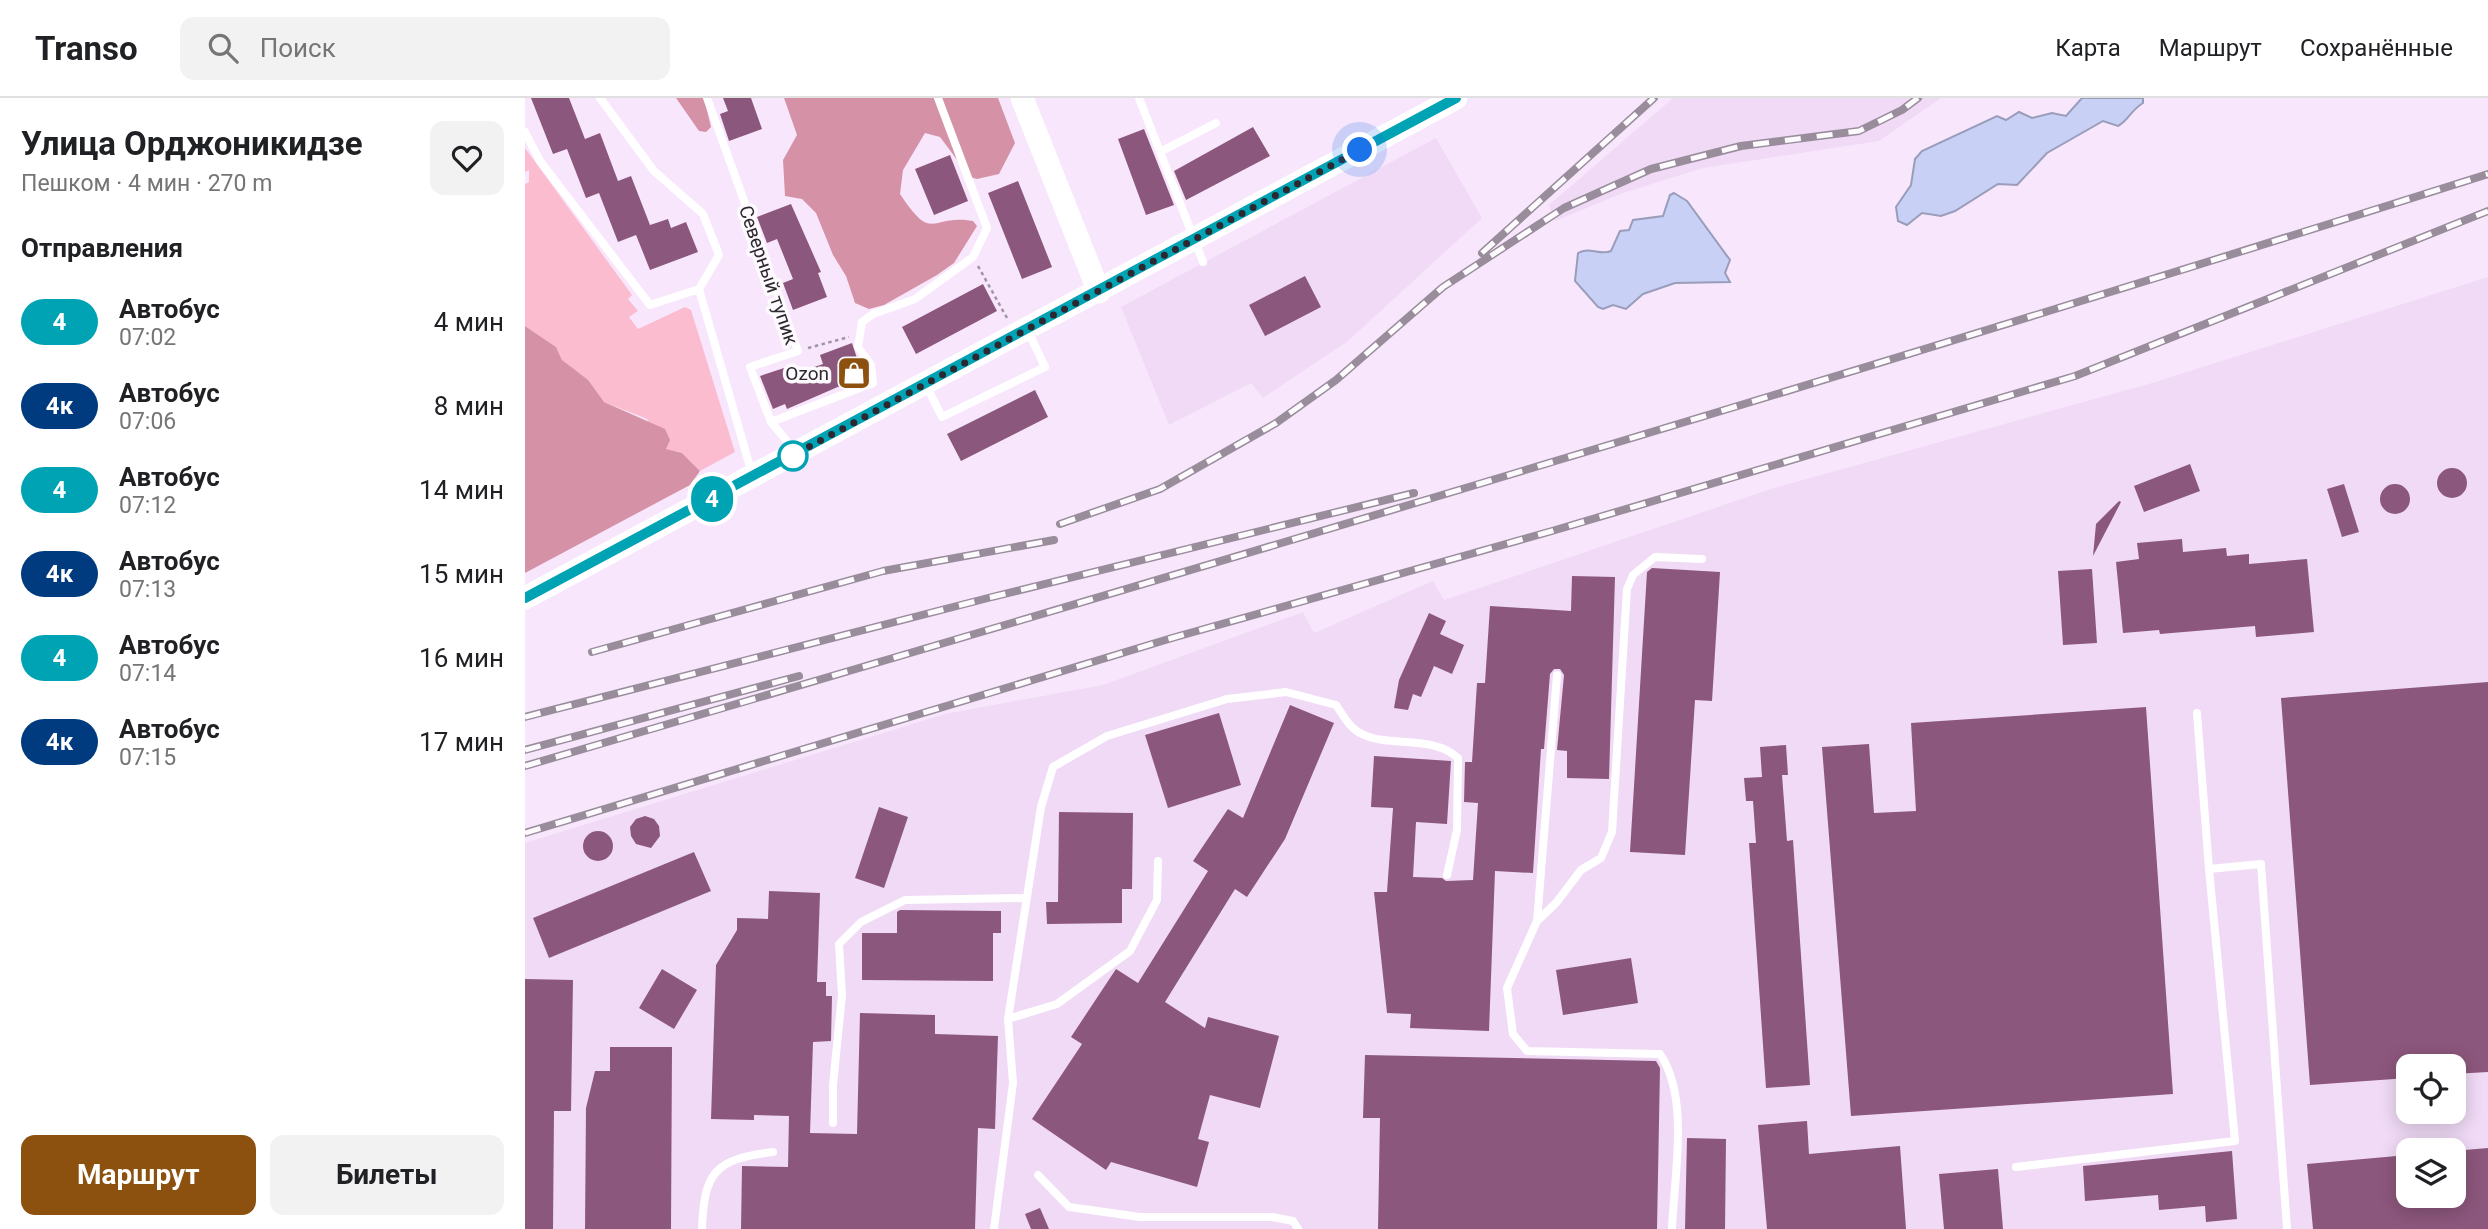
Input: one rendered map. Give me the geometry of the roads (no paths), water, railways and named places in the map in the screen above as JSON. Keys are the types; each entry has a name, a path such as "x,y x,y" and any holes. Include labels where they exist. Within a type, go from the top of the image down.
{"street":[{"path":"1022,98 1099,292"},
{"path":"525,598 1456,98"}],"lane":[{"path":"525,132 540,161 650,305 699,289 719,256 703,214 654,171 600,98"},
{"name":"Северный тупик","path":"707,98 798,351 750,368 771,422 797,454"},
{"path":"771,422 873,383 871,365 858,347 862,322 873,314 915,299 973,257 987,228 938,98"},
{"path":"1139,98 1203,262"},
{"path":"1160,152 1216,123"},
{"path":"699,289 753,477"},
{"path":"926,385 942,416 1045,366 1028,330"},
{"path":"1537,921 1556,903 1581,870 1601,858 1612,832 1627,589 1633,575 1655,557 1702,559"},
{"path":"1557,675 1537,921 1507,988 1513,1034 1527,1051 1660,1054 1671,1071 1677,1095 1672,1229"},
{"path":"994,1229 1013,1083 1008,1019 1041,807 1053,767 1107,736 1135,725 1227,699 1286,692 1336,705 1350,725 1362,735 1447,748 1458,758 1457,830 1447,875"},
{"path":"2016,1167 2235,1141 2197,713"},
{"path":"1008,1019 1056,1004 1130,951 1157,900 1158,861"},
{"path":"2209,869 2261,864 2287,1229"},
{"path":"833,1123 833,1085 842,995 839,944 861,922 905,900 1025,898"},
{"path":"702,1229 704,1193 718,1168 748,1155 773,1152"},
{"path":"1038,1175 1069,1207 1140,1217 1272,1217 1293,1221 1299,1229"}],"water":[{"path":"2082,98 2143,98 2143,103 2118,126 2103,121 2047,153 2017,185 1998,184 1955,211 1941,216 1922,213 1907,225 1898,221 1896,207 1911,185 1915,159 1922,151 1997,116 2006,120 2019,112 2032,118 2052,113 2066,116"},
{"path":"1674,193 1687,201 1730,260 1725,273 1730,282 1675,283 1643,294 1626,309 1613,305 1603,309 1598,307 1575,281 1578,253 1587,250 1611,251 1620,231 1629,230 1633,220 1663,216 1670,195"}],"railway":[{"path":"1482,253 1654,98"},
{"path":"1060,524 1160,489 1276,423 1336,380 1443,287 1564,208 1651,169 1741,146 1859,131 1902,110 1918,98"},
{"path":"525,766 1508,475 2488,174"},
{"path":"525,833 1172,638 1552,531 2075,376 2488,211"},
{"path":"525,717 988,598 1414,493"},
{"path":"592,652 883,571 1054,540"},
{"path":"525,750 799,676"}],"place":[{"name":"Ozon","path":"854,373"}]}
